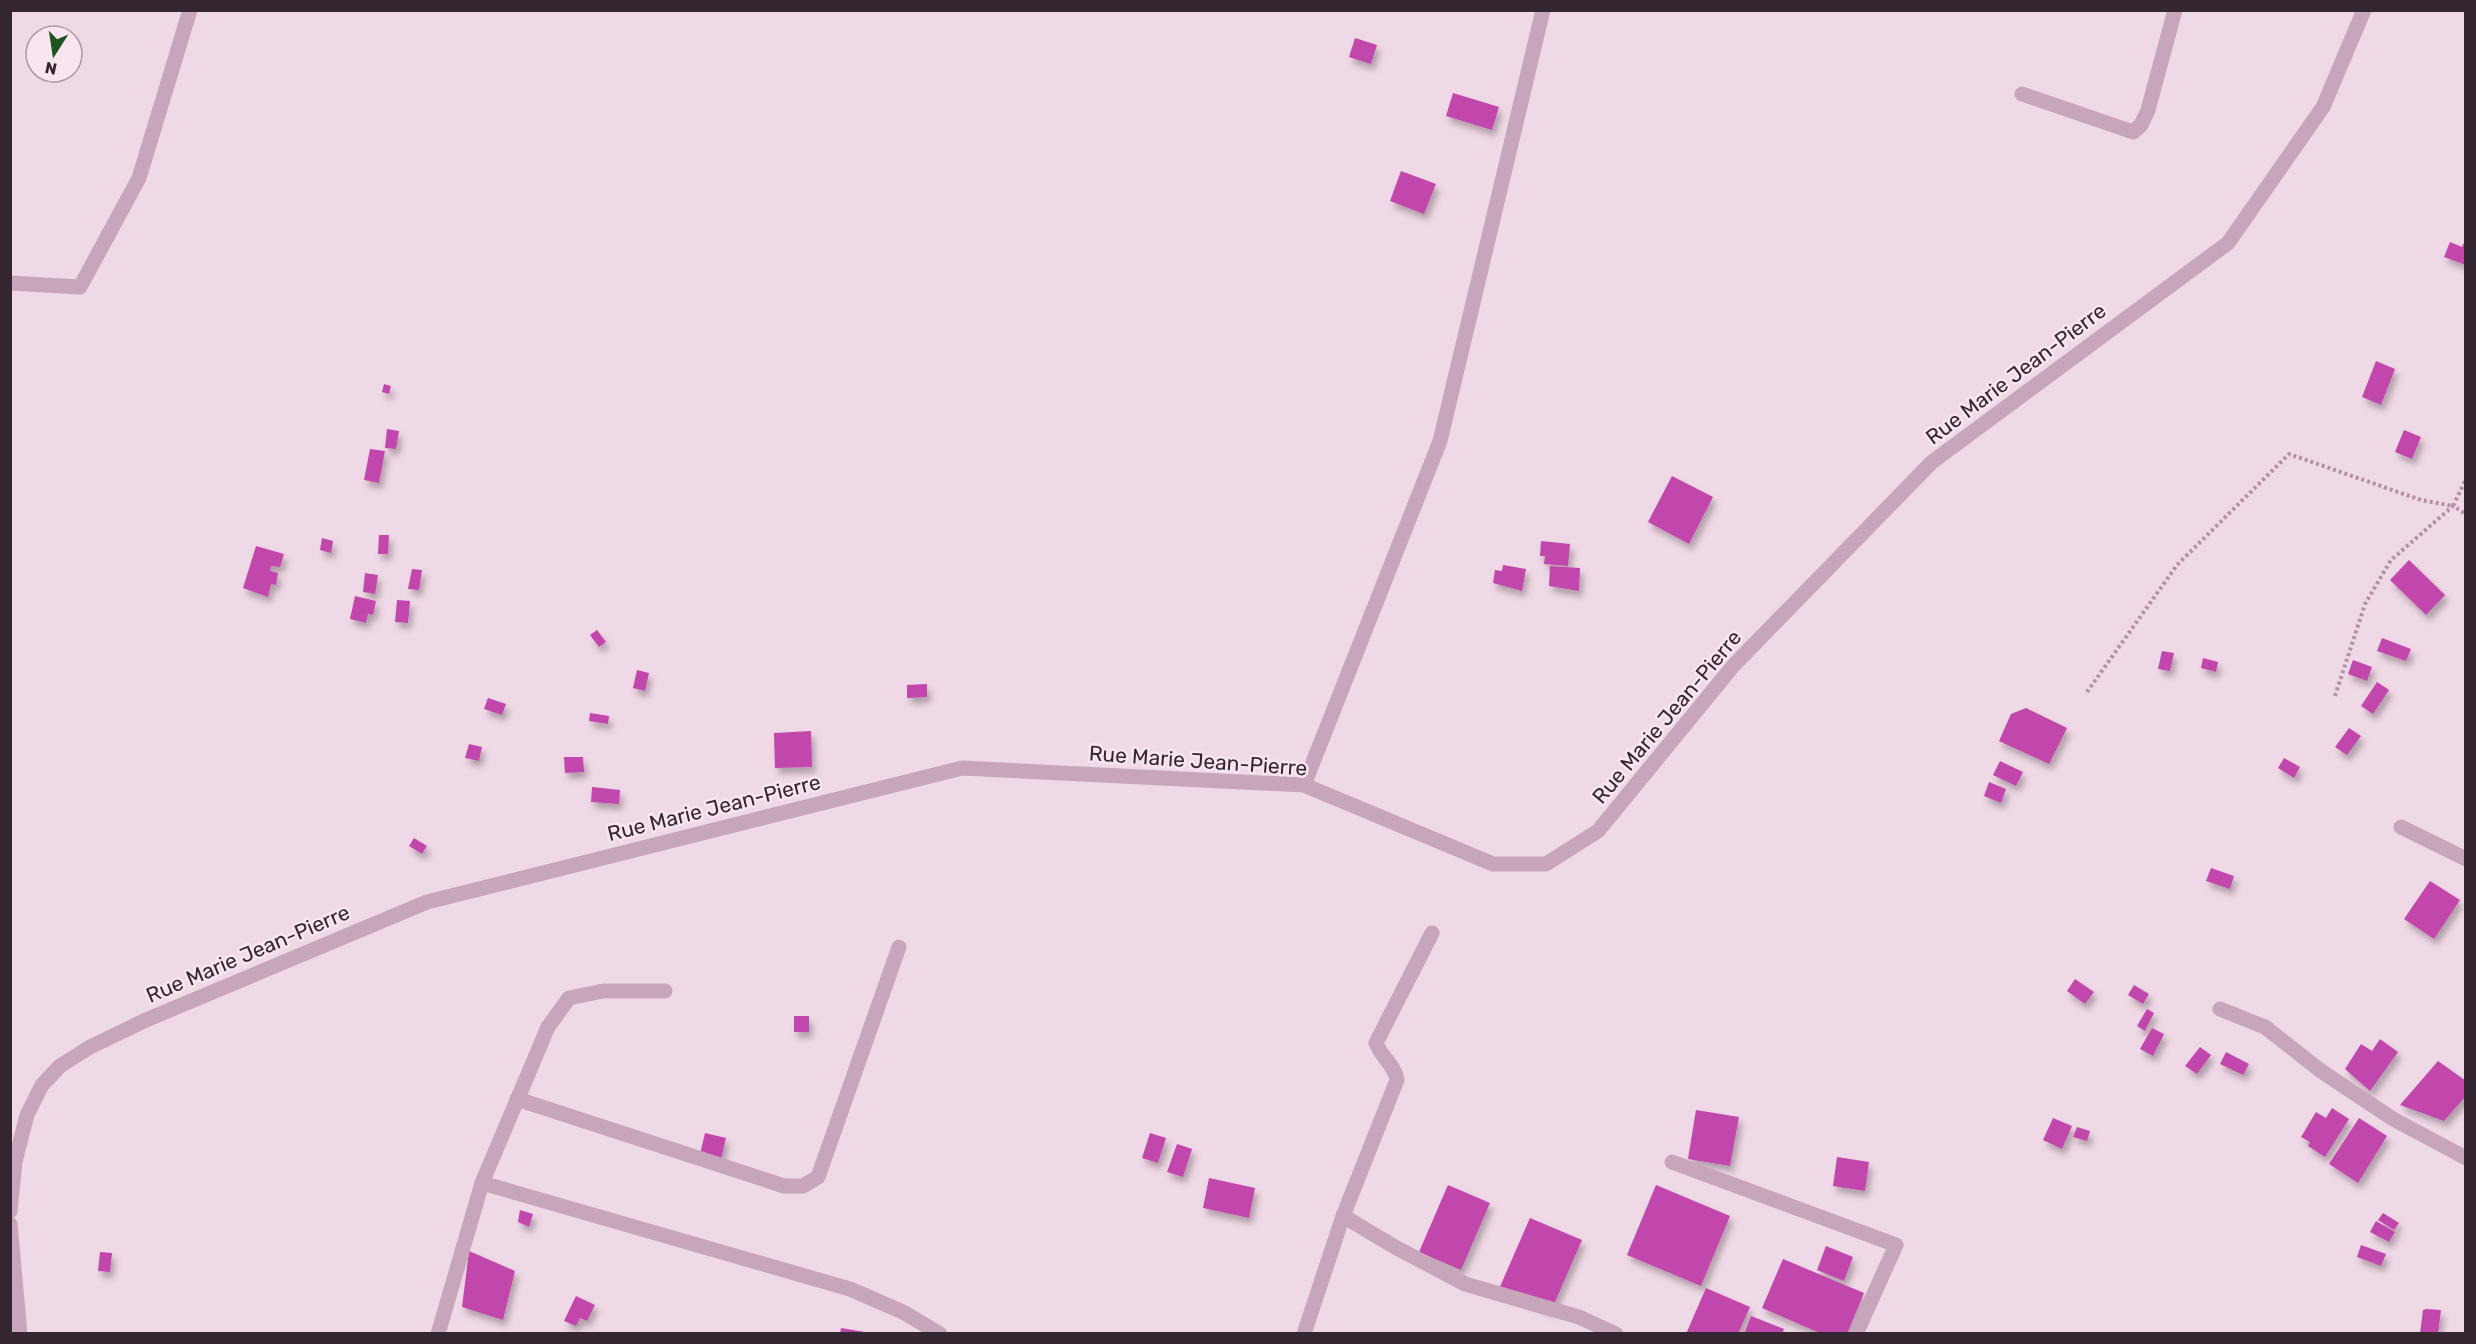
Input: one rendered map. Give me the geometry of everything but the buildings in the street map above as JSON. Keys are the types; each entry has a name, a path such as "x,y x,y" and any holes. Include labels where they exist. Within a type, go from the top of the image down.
{"street":[{"path":"10,283 80,287 139,178 190,10"},
{"path":"1304,785 1440,441 1543,10"},
{"path":"2022,94 2133,132 2141,125 2148,110 2175,10"},
{"name":"Rue Marie Jean-Pierre","path":"10,1211 15,1162 27,1115 42,1085 60,1066 90,1047 146,1020 427,902 962,768 1304,785 1493,864 1546,864 1598,831 1733,666 1932,462 2228,243 2323,107 2364,10"},
{"path":"2401,827 2466,858"},
{"path":"1304,1334 1343,1216 1397,1080 1396,1071 1379,1051 1376,1043 1432,933"},
{"path":"517,1099 784,1186 803,1186 818,1177 899,947"},
{"path":"438,1334 482,1183 548,1027 569,998 603,991 665,991"},
{"path":"2220,1010 2265,1026 2321,1071 2393,1119 2466,1158"},
{"path":"1672,1162 1896,1245 1856,1334"},
{"path":"482,1183 850,1289 903,1312 940,1334"},
{"path":"1343,1216 1465,1284 1579,1317 1616,1334"},
{"path":"10,1224 20,1334"}],"path":[{"path":"2087,692 2177,565 2289,454 2421,500 2453,506 2466,514"},
{"path":"2336,696 2365,603 2391,560 2453,506 2466,479"}]}
